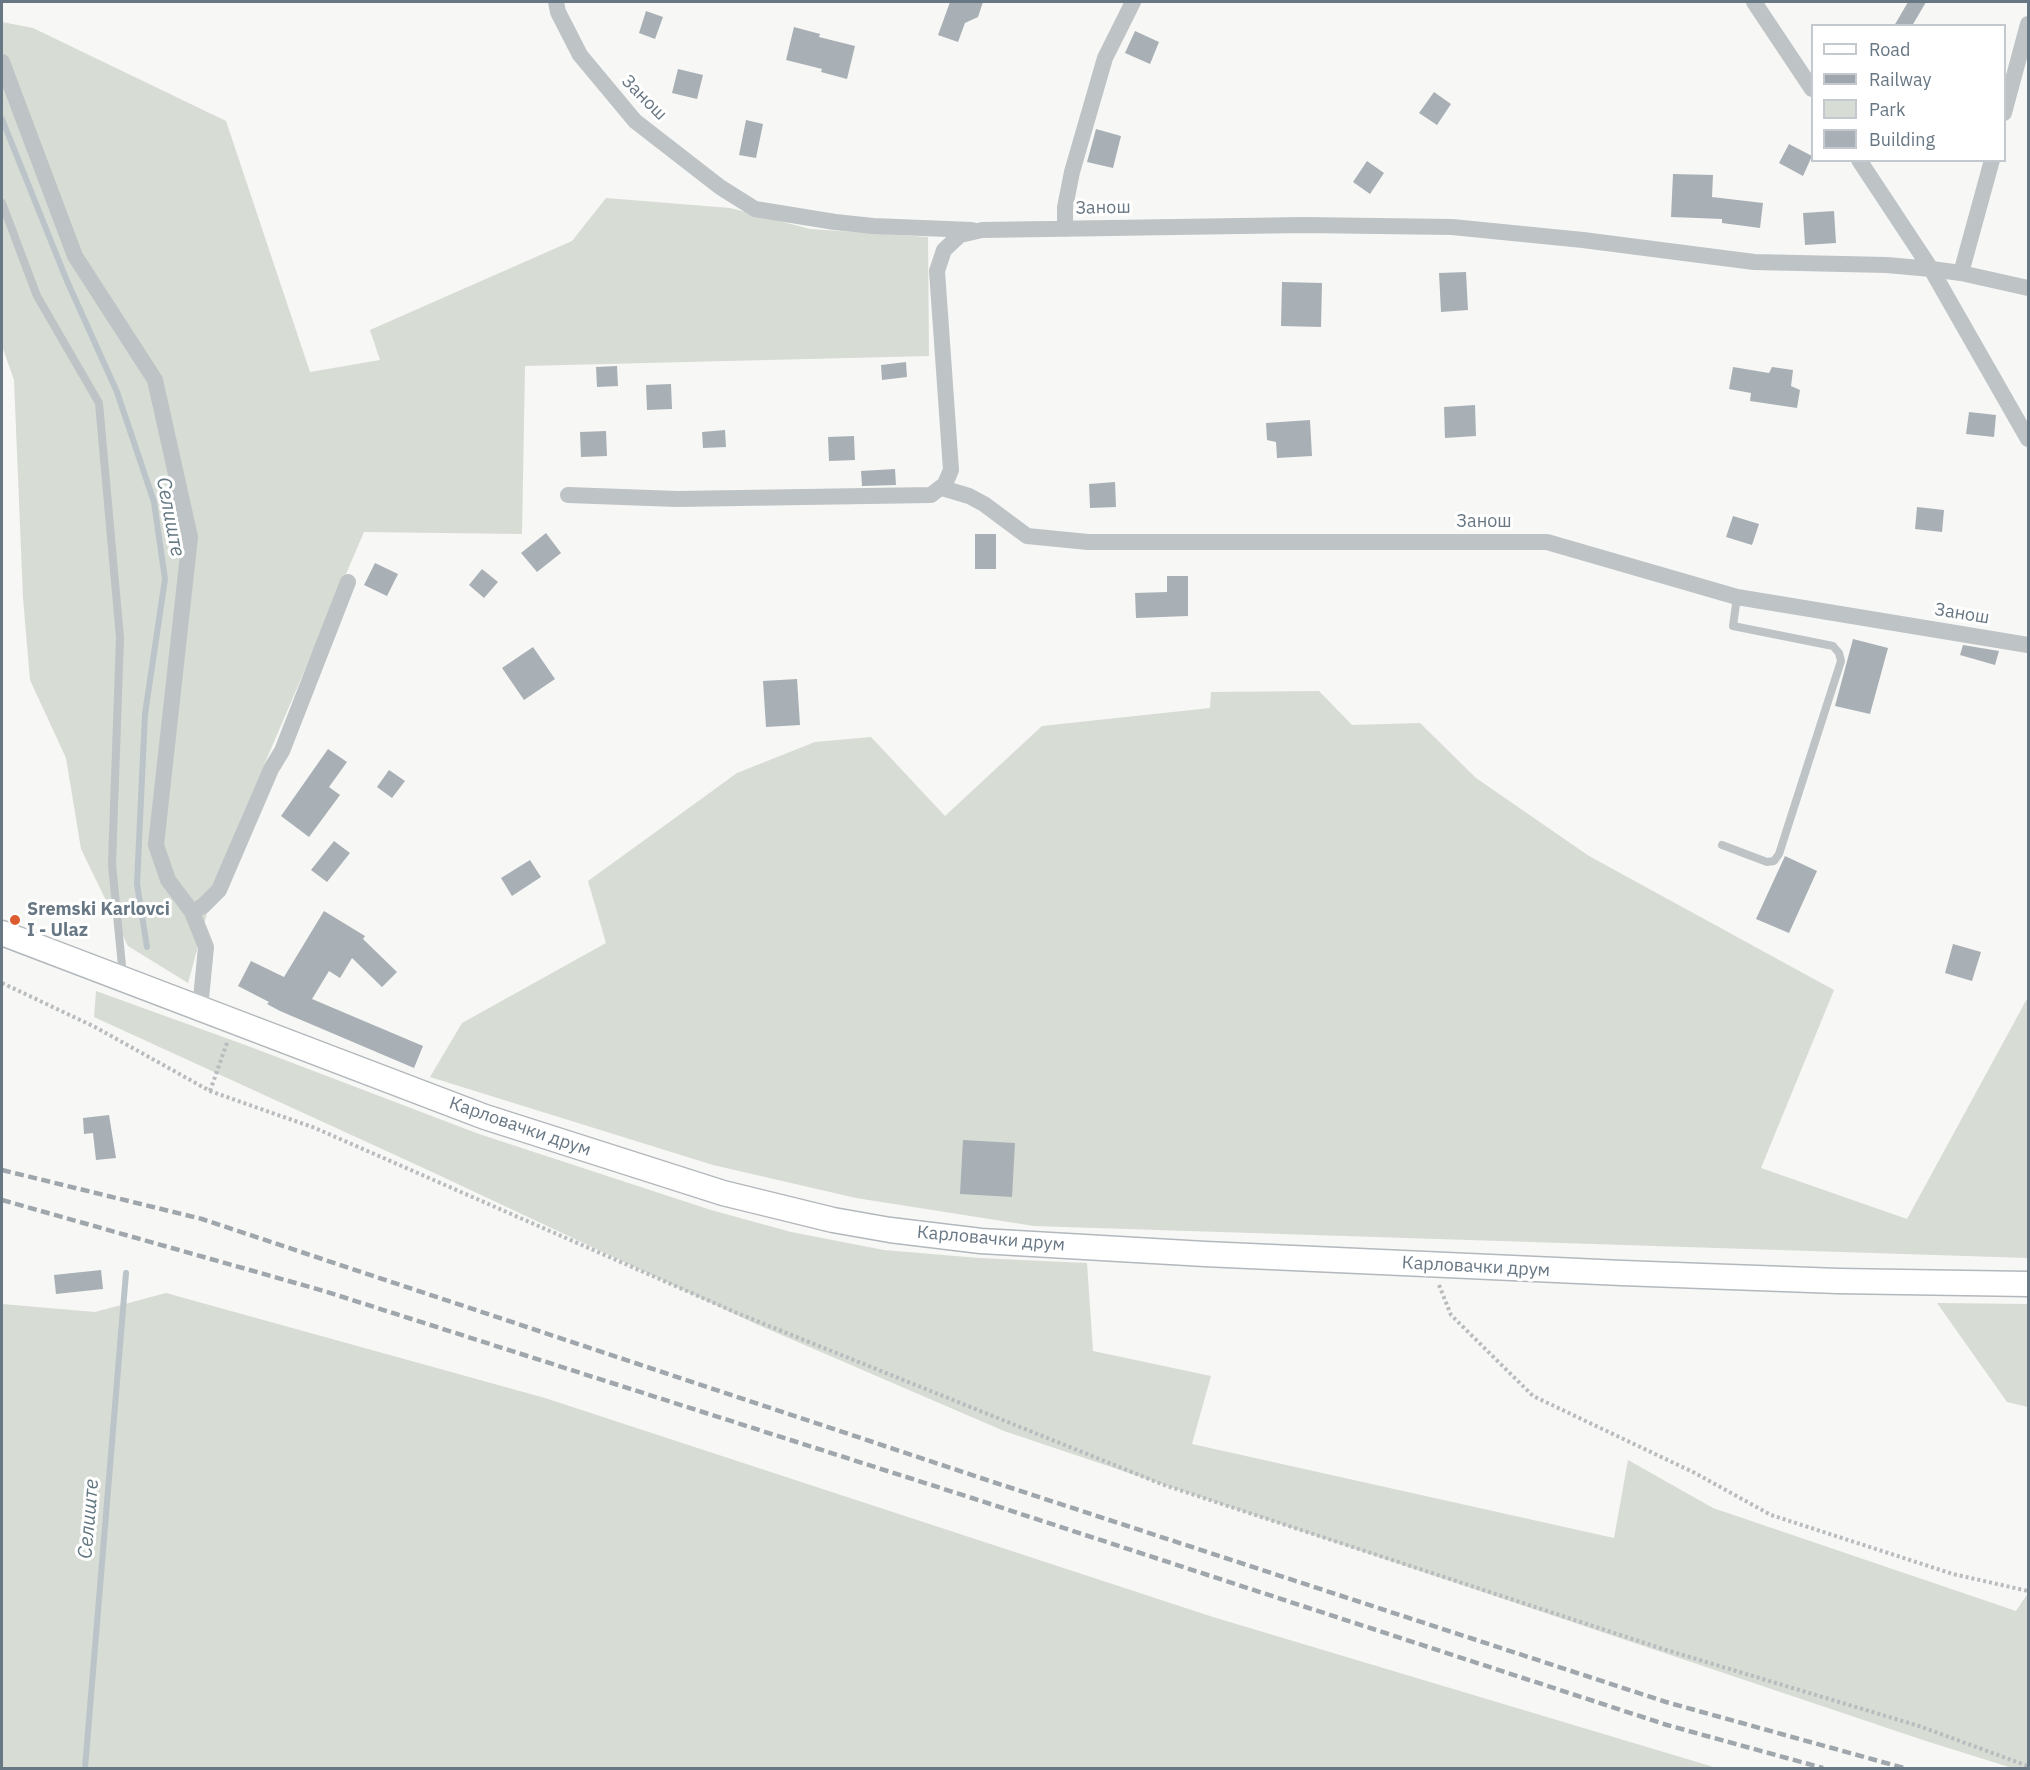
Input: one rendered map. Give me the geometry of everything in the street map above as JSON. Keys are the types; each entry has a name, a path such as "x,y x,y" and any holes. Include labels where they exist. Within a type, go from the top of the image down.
{"main road":[{"name":"Карловачки друм","path":"2,933 507,1124 723,1192 833,1220 890,1230 981,1241 1205,1254 1838,1281 2028,1284"}],"street":[{"name":"Занош","path":"556,2 558,12 580,55 635,121 696,169 755,209 844,223 981,230 1304,225 1452,227 1582,240 1754,262 1887,265 1931,269 1961,273 2028,288"},
{"name":"Занош","path":"1065,228 1065,207 1072,172 1102,70 1133,2"},
{"path":"1754,2 1811,88"},
{"path":"2006,106 2028,24"},
{"path":"2,62 75,255 155,380 190,537 156,845 168,880 192,912 206,946 200,1009"},
{"path":"1860,162 1931,269 2028,439"},
{"path":"1961,273 1991,162"},
{"name":"Занош","path":"981,230 960,235 944,250 937,271 951,460 951,470 942,488 969,496 984,504 1027,536 1088,542 1547,542 1737,597 2028,645"},
{"path":"568,495 677,499 919,496 931,495 942,488"},
{"path":"192,912 203,906 219,890 271,769 282,751 348,582"}],"lane":[{"path":"2,203 37,296 99,403 120,638 112,864 123,979"},
{"path":"1722,845 1767,862 1774,861 1779,855 1841,661 1839,653 1833,646 1733,626 1737,597"}],"path":[{"path":"2,983 95,1027 210,1091 315,1128 738,1313 1164,1485 1663,1649 1919,1726 2028,1766"},
{"path":"210,1091 235,1022"},
{"path":"1431,1264 1451,1315 1533,1396 1695,1473 1771,1515 1953,1574 2028,1591"}],"green space":[{"path":"2,22 33,28 226,121 310,372 380,360 370,330 572,241 606,198 730,208 810,229 928,237 929,356 525,366 522,534 364,532 237,828 208,910 188,983 128,946 81,849 66,758 30,680 23,598 14,380 2,346"},
{"path":"1319,691 1352,725 1420,723 1476,778 1589,856 1834,990 1761,1168 1907,1219 2028,997 2028,1258 1034,1226 856,1198 713,1165 430,1077 462,1023 606,943 588,881 737,773 815,742 871,737 945,816 1042,726 1210,708 1211,692"},
{"path":"96,991 479,1134 711,1210 791,1232 884,1250 979,1258 1087,1263 1093,1351 1211,1376 1192,1444 1614,1538 1628,1460 1713,1508 2016,1611 2028,1593 2028,1768 2012,1768 1926,1741 1004,1431 756,1324 94,1017"},
{"path":"166,1293 545,1398 1213,1617 1717,1768 2,1768 2,1304 95,1312"},
{"path":"1937,1303 2028,1304 2028,1407 2007,1402"}],"building":[{"path":"950,2 983,2 978,17 965,23 958,42 938,35"},
{"path":"1908,2 1926,2 1913,24 1895,24"},
{"path":"646,11 663,17 655,39 639,33"},
{"path":"794,27 820,34 819,37 855,46 847,79 821,72 822,69 786,60"},
{"path":"1135,31 1159,42 1150,64 1125,53"},
{"path":"678,69 703,75 697,99 672,93"},
{"path":"1434,92 1451,104 1437,125 1419,113"},
{"path":"746,120 763,124 756,158 739,155"},
{"path":"1096,129 1121,136 1113,168 1087,162"},
{"path":"1789,144 1811,155 1803,176 1779,163"},
{"path":"1367,161 1384,173 1370,194 1353,182"},
{"path":"1673,174 1713,175 1712,197 1763,203 1760,228 1722,223 1722,219 1671,217"},
{"path":"1834,211 1836,243 1805,245 1803,213"},
{"path":"1466,272 1468,310 1441,312 1439,273"},
{"path":"1282,282 1322,283 1321,327 1281,326"},
{"path":"906,362 907,377 882,380 881,365"},
{"path":"617,366 618,386 597,387 596,367"},
{"path":"1733,367 1769,373 1772,367 1793,370 1791,386 1800,390 1797,408 1750,401 1751,393 1729,389"},
{"path":"671,384 672,409 647,410 646,385"},
{"path":"1475,405 1476,436 1445,438 1444,407"},
{"path":"1969,412 1996,415 1994,437 1966,434"},
{"path":"1310,420 1312,456 1277,458 1276,442 1267,440 1266,423"},
{"path":"725,430 726,447 703,448 702,432"},
{"path":"606,431 607,456 581,457 580,432"},
{"path":"854,436 855,460 829,461 828,437"},
{"path":"895,469 896,485 862,486 861,471"},
{"path":"1115,482 1116,507 1090,508 1089,484"},
{"path":"1917,507 1944,510 1942,532 1915,529"},
{"path":"1733,516 1759,524 1752,545 1726,537"},
{"path":"546,533 561,553 537,572 521,553"},
{"path":"975,534 996,534 996,569 975,569"},
{"path":"375,563 398,574 387,596 364,585"},
{"path":"482,569 498,582 484,598 469,585"},
{"path":"1167,576 1188,576 1188,616 1136,618 1135,593 1167,592"},
{"path":"1853,639 1888,648 1870,714 1835,706"},
{"path":"1963,645 1999,651 1995,665 1960,655"},
{"path":"533,647 555,679 524,700 502,668"},
{"path":"797,679 800,725 766,727 763,681"},
{"path":"328,749 347,762 329,787 340,795 309,837 281,816"},
{"path":"389,770 405,781 392,798 377,787"},
{"path":"334,841 350,853 327,882 311,870"},
{"path":"1785,856 1817,871 1789,933 1756,919"},
{"path":"530,860 541,877 512,896 501,878"},
{"path":"324,911 365,936 363,939 397,972 382,987 352,958 340,978 329,971 312,999 423,1046 414,1068 280,1011 267,1004 269,1002 238,986 251,961 284,977"},
{"path":"1953,944 1981,952 1972,981 1945,973"},
{"path":"109,1115 116,1158 96,1160 93,1133 84,1134 83,1118"},
{"path":"963,1140 1015,1143 1012,1197 960,1194"},
{"path":"101,1270 103,1289 56,1294 54,1275"}],"waterway":[{"name":"Селиште","path":"2,119 67,281 117,392 154,502 165,579 145,714 137,884 147,947"},
{"name":"Селиште","path":"85,1768 126,1273"}],"railway":[{"path":"2,1170 202,1219 993,1482 1666,1702 1904,1768"},
{"path":"2,1200 324,1291 972,1498 1667,1725 1823,1768"}],"place":[{"name":"Sremski Karlovci I - Ulaz","path":"15,920"}]}
